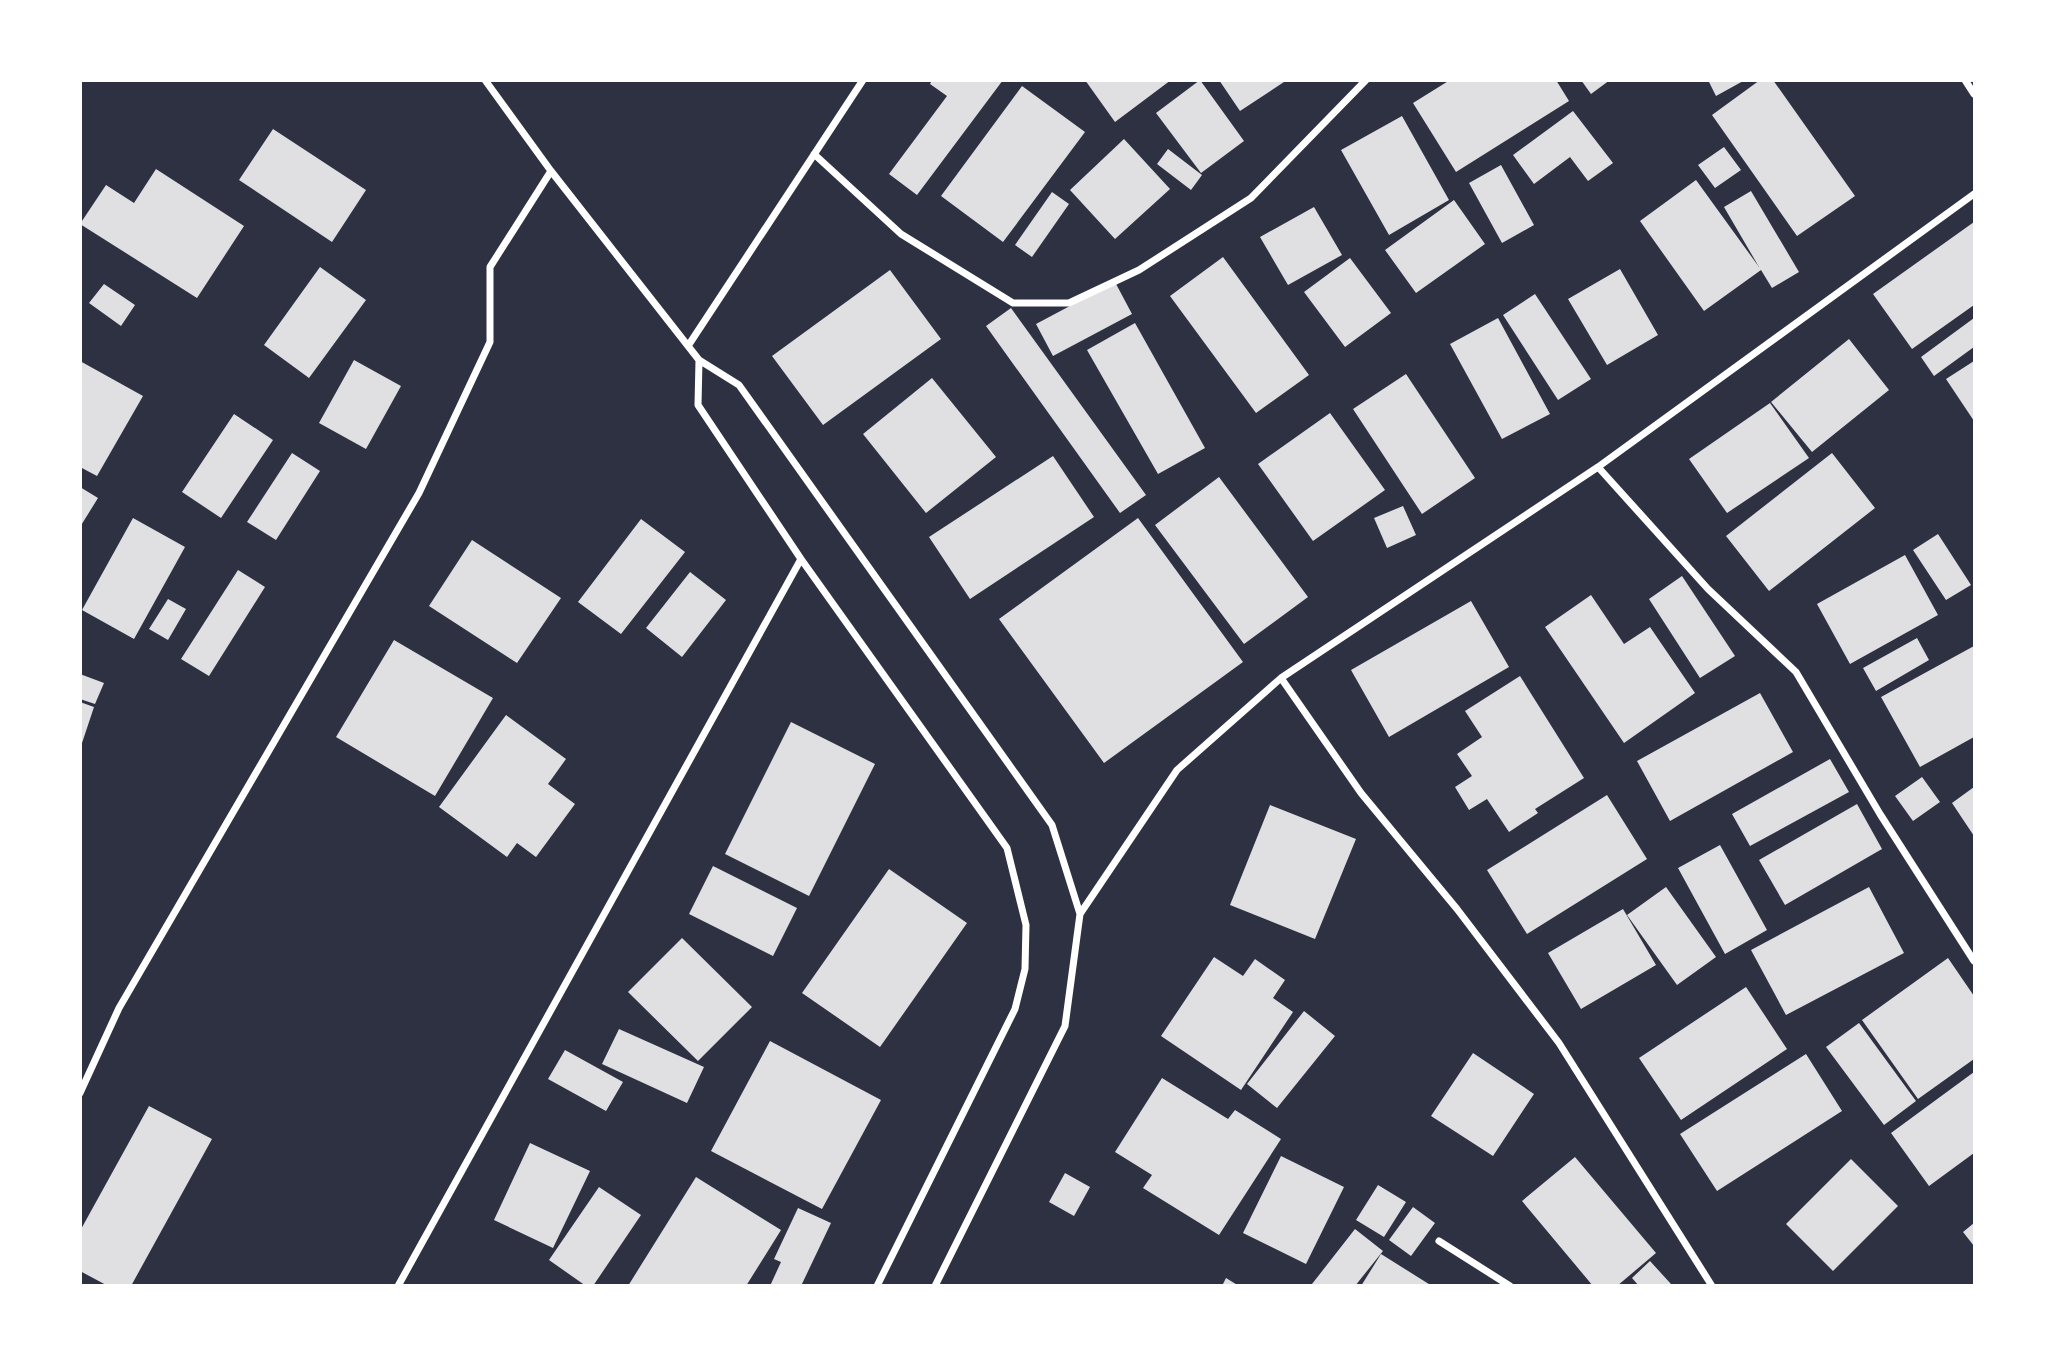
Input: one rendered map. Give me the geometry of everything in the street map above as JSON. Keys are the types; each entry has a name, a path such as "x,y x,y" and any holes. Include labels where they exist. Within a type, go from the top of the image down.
{"street":[{"path":"485,80 551,171 699,360 739,385 1052,825 1080,914 1065,1026 935,1286"},
{"path":"688,346 863,80"},
{"path":"814,154 901,234 1013,303 1069,303 1139,270 1251,198 1366,80"},
{"path":"1965,80 1975,94"},
{"path":"80,1093 119,1008 419,493 490,342 489,267 551,171"},
{"path":"1080,914 1177,771 1282,678 1598,467 1975,194"},
{"path":"699,360 698,405 801,559 1007,848 1026,925 1025,969 1015,1009 877,1286"},
{"path":"1598,467 1708,589 1796,672 1880,814 1975,961"},
{"path":"398,1286 801,559"},
{"path":"1282,678 1361,793 1457,909 1559,1043 1712,1286"},
{"path":"1438,1241 1510,1286"}],"building":[{"path":"932,80 1003,80 917,195 889,174 947,96 930,84"},
{"path":"1085,80 1171,80 1115,122"},
{"path":"1200,80 1244,141 1201,173 1156,113"},
{"path":"1219,80 1287,80 1240,111"},
{"path":"1450,80 1556,80 1569,101 1456,172 1413,103"},
{"path":"1581,80 1610,80 1591,94"},
{"path":"1708,80 1745,80 1716,96"},
{"path":"1760,80 1773,80 1855,196 1797,236 1712,115"},
{"path":"1022,86 1085,132 1003,242 941,196"},
{"path":"1573,111 1613,163 1588,181 1570,157 1534,184 1513,155"},
{"path":"1402,116 1449,200 1389,235 1341,150"},
{"path":"273,129 366,190 332,242 239,180"},
{"path":"1124,139 1170,189 1115,239 1070,190"},
{"path":"1724,147 1741,170 1715,188 1698,165"},
{"path":"1168,149 1202,175 1191,190 1157,164"},
{"path":"1501,165 1534,225 1502,243 1469,183"},
{"path":"156,169 244,226 197,298 80,224 106,185 134,203"},
{"path":"1696,180 1759,267 1724,207 1751,191 1799,272 1772,288 1761,270 1704,311 1640,221"},
{"path":"1052,192 1069,204 1032,257 1015,245"},
{"path":"1454,200 1485,244 1416,293 1385,250"},
{"path":"1314,207 1342,255 1288,285 1260,237"},
{"path":"1974,222 1974,305 1912,349 1873,294"},
{"path":"1223,257 1309,375 1256,413 1170,296"},
{"path":"1350,258 1391,313 1345,347 1304,292"},
{"path":"320,267 366,300 309,378 264,345"},
{"path":"1620,269 1658,335 1607,365 1568,299"},
{"path":"890,270 941,339 823,425 772,356"},
{"path":"1115,282 1132,314 1053,356 1036,324"},
{"path":"104,284 135,305 121,326 89,303"},
{"path":"1535,294 1591,379 1558,400 1503,315"},
{"path":"1011,308 1146,495 1120,513 986,326"},
{"path":"1498,318 1550,414 1502,439 1450,344"},
{"path":"1974,318 1974,347 1934,376 1921,357"},
{"path":"1135,323 1205,448 1158,474 1087,350"},
{"path":"1849,339 1889,390 1812,452 1771,402"},
{"path":"354,360 401,386 366,449 319,423"},
{"path":"80,361 143,396 97,476 80,467"},
{"path":"1974,361 1974,421 1946,379"},
{"path":"1406,374 1475,478 1422,514 1353,409"},
{"path":"932,378 996,457 926,513 863,434"},
{"path":"1770,403 1809,458 1727,513 1689,459"},
{"path":"1330,413 1385,490 1313,541 1258,464"},
{"path":"234,414 273,440 221,518 182,492"},
{"path":"292,453 320,471 276,540 247,522"},
{"path":"1832,453 1875,508 1769,591 1726,536"},
{"path":"1053,456 1094,517 970,599 929,537"},
{"path":"1219,477 1308,597 1244,644 1155,525"},
{"path":"80,487 98,498 80,527"},
{"path":"1403,506 1416,535 1387,548 1374,518"},
{"path":"133,518 185,547 134,639 82,610"},
{"path":"1138,518 1243,662 1104,763 999,619"},
{"path":"641,519 685,552 621,634 578,602"},
{"path":"1938,534 1971,585 1946,600 1913,550"},
{"path":"472,540 561,598 517,663 429,606"},
{"path":"1905,555 1938,615 1850,664 1817,604"},
{"path":"238,570 265,587 209,676 181,659"},
{"path":"690,572 726,600 682,657 646,628"},
{"path":"1682,576 1735,656 1700,678 1649,599"},
{"path":"1591,595 1624,644 1650,627 1695,693 1624,743 1545,627"},
{"path":"168,599 186,609 168,640 149,629"},
{"path":"1471,601 1509,667 1389,737 1351,670"},
{"path":"1917,638 1929,660 1876,691 1863,668"},
{"path":"394,640 493,698 435,796 336,737"},
{"path":"1974,646 1974,737 1920,767 1881,697"},
{"path":"80,674 104,683 95,704 80,699"},
{"path":"1520,676 1584,778 1535,809 1538,813 1509,832 1487,799 1469,810 1455,787 1472,776 1457,754 1482,737 1465,711"},
{"path":"1760,693 1793,752 1670,821 1637,761"},
{"path":"80,702 94,707 81,746 80,746"},
{"path":"506,715 566,759 548,784 575,804 536,857 517,843 507,857 439,807"},
{"path":"791,722 875,764 809,896 725,854"},
{"path":"1830,759 1849,792 1750,846 1732,814"},
{"path":"1922,777 1940,802 1913,821 1895,796"},
{"path":"1974,787 1974,836 1952,803"},
{"path":"1607,795 1647,859 1527,934 1487,870"},
{"path":"1857,804 1882,849 1785,905 1759,860"},
{"path":"1270,805 1356,839 1315,939 1230,905"},
{"path":"1720,845 1767,930 1725,954 1678,868"},
{"path":"713,866 797,908 773,956 689,914"},
{"path":"889,869 967,923 880,1047 802,993"},
{"path":"1666,887 1716,957 1677,985 1627,915"},
{"path":"1869,887 1904,953 1786,1015 1751,950"},
{"path":"1623,909 1656,965 1581,1009 1548,953"},
{"path":"682,938 752,1007 698,1061 628,992"},
{"path":"1214,957 1243,976 1255,959 1285,980 1273,998 1293,1012 1241,1090 1161,1036"},
{"path":"1948,958 1974,996 1974,1059 1918,1099 1862,1020"},
{"path":"1746,987 1787,1049 1681,1120 1639,1058"},
{"path":"1304,1011 1335,1036 1277,1108 1247,1084"},
{"path":"1859,1023 1916,1101 1884,1125 1826,1047"},
{"path":"619,1029 704,1067 687,1103 602,1064"},
{"path":"770,1041 881,1100 822,1209 711,1151"},
{"path":"565,1050 623,1082 606,1111 548,1079"},
{"path":"1473,1053 1534,1094 1493,1156 1431,1116"},
{"path":"1806,1054 1842,1111 1717,1191 1680,1134"},
{"path":"1974,1072 1974,1153 1929,1186 1891,1133"},
{"path":"1162,1078 1228,1119 1235,1110 1281,1139 1219,1235 1143,1188 1152,1175 1115,1152"},
{"path":"149,1106 212,1139 131,1286 108,1286 80,1271 80,1231"},
{"path":"530,1143 590,1171 553,1248 494,1220"},
{"path":"1281,1156 1344,1187 1306,1264 1243,1233"},
{"path":"1575,1157 1656,1253 1617,1286 1593,1286 1522,1201"},
{"path":"1851,1159 1898,1206 1833,1271 1786,1224"},
{"path":"1065,1173 1090,1187 1074,1216 1049,1202"},
{"path":"696,1177 781,1230 746,1286 628,1286"},
{"path":"1378,1185 1406,1202 1384,1237 1356,1220"},
{"path":"599,1187 641,1215 593,1286 586,1286 549,1260"},
{"path":"1413,1207 1435,1223 1411,1256 1389,1240"},
{"path":"798,1208 831,1223 801,1286 770,1286 781,1262 774,1259"},
{"path":"1974,1223 1974,1246 1963,1232"},
{"path":"1355,1229 1383,1251 1355,1286 1312,1284"},
{"path":"1381,1254 1432,1286 1361,1286"},
{"path":"1650,1261 1670,1286 1639,1286 1632,1278"},
{"path":"1226,1278 1239,1286 1222,1286"}]}
